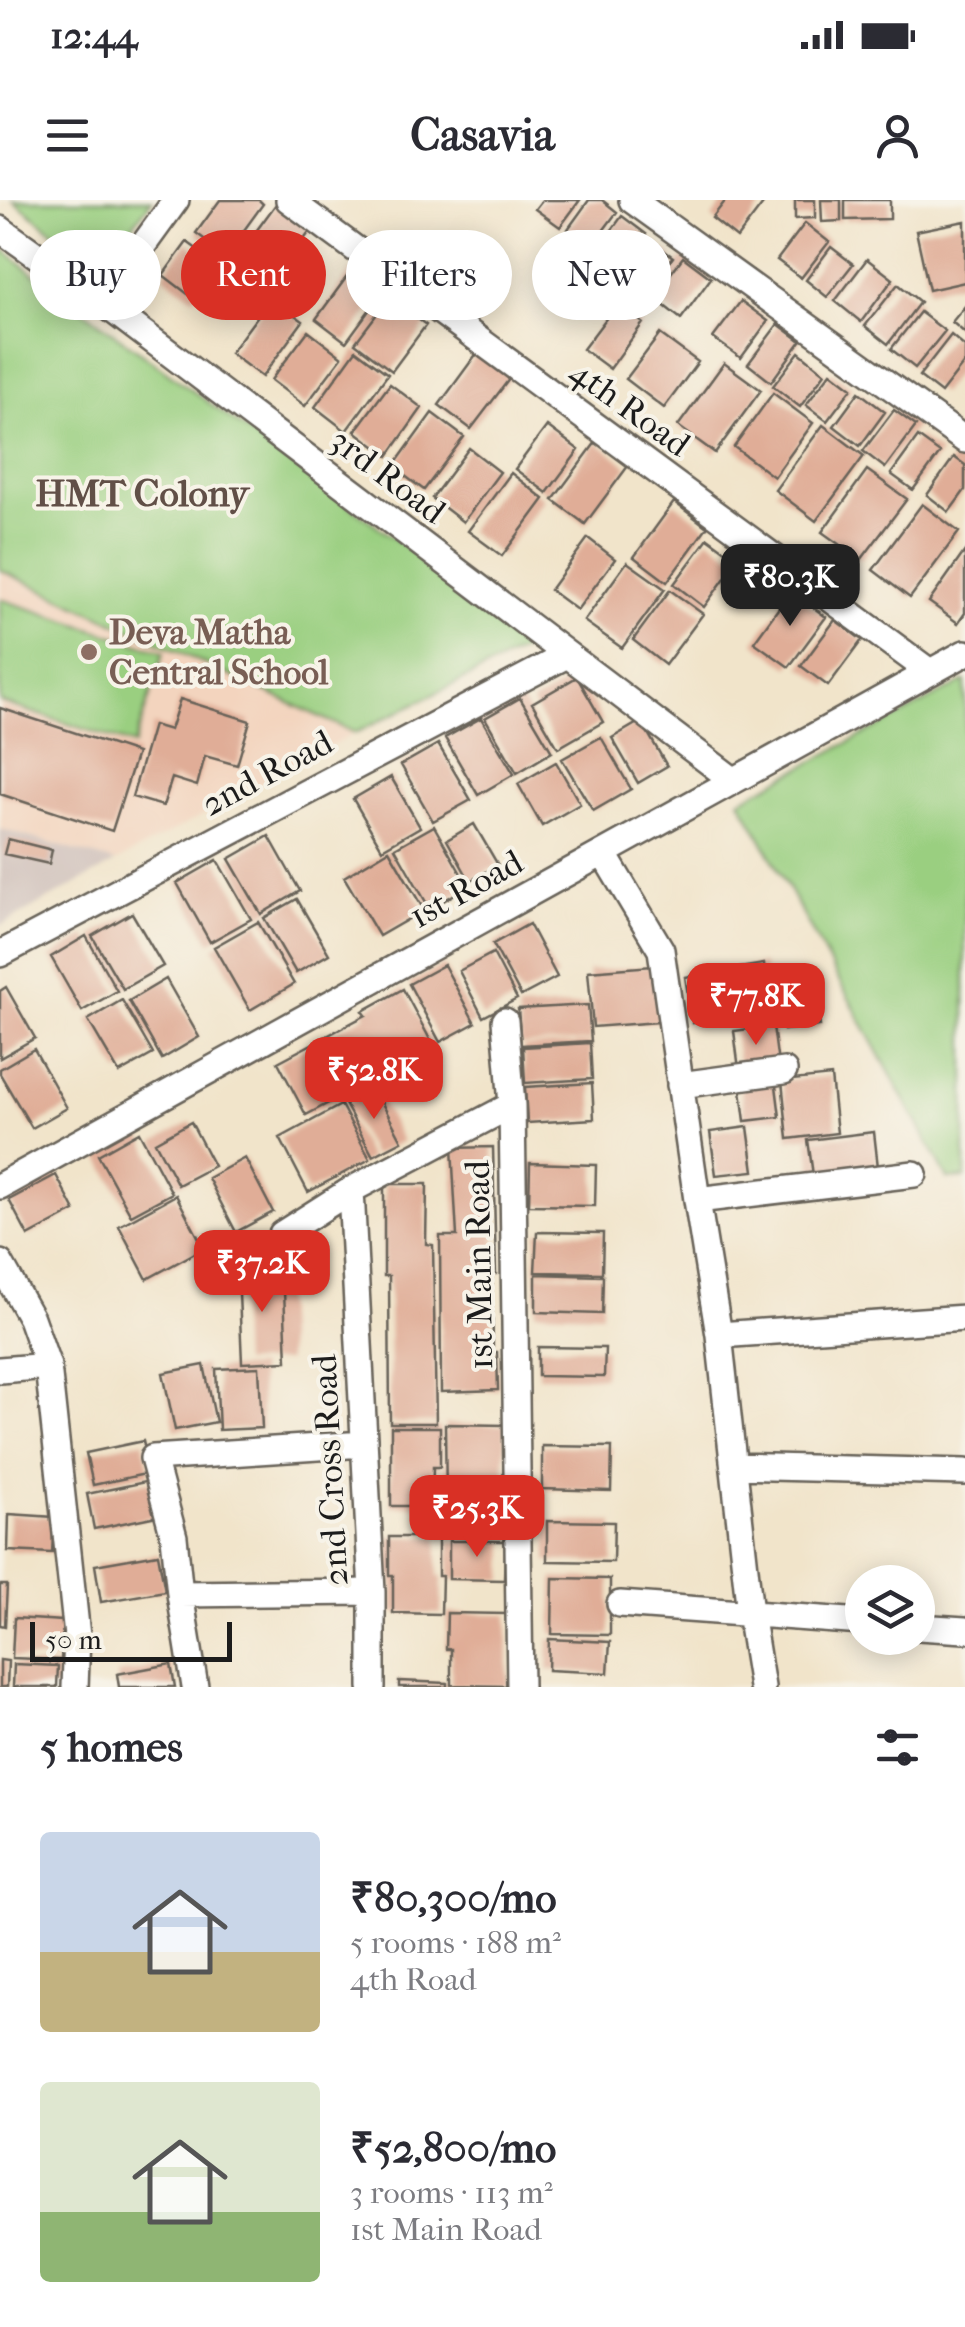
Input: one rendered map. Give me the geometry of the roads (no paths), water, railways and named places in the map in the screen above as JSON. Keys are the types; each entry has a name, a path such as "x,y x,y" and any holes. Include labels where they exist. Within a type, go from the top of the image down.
{"street":[{"path":"154,230 176,200"},
{"name":"4th Road","path":"290,200 930,672"},
{"path":"632,200 965,440"},
{"name":"3rd Road","path":"0,229 30,250"},
{"name":"3rd Road","path":"126,320 733,780"},
{"name":"1st Road","path":"0,1186 965,653"},
{"name":"2nd Road","path":"0,954 568,655"},
{"path":"602,853 662,950 719,1335 762,1687"},
{"path":"505,1021 512,1105"},
{"path":"680,1085 784,1071"},
{"name":"1st Main Road","path":"282,1234 351,1190 512,1105 520,1687"},
{"path":"696,1200 914,1174"},
{"name":"2nd Cross Road","path":"351,1190 372,1592 372,1687"},
{"path":"0,1263 30,1318 48,1366 77,1636 75,1687"},
{"path":"719,1335 965,1318"},
{"path":"0,1370 48,1366"},
{"path":"195,1687 174,1536 153,1458 364,1444"},
{"path":"734,1466 965,1472"},
{"path":"180,1594 372,1592"},
{"path":"620,1604 845,1621"},
{"path":"935,1627 965,1630"}],"place":[{"name":"Deva Matha Central School","path":"89,652"}],"district":[{"name":"HMT Colony","path":"142,493"}]}
